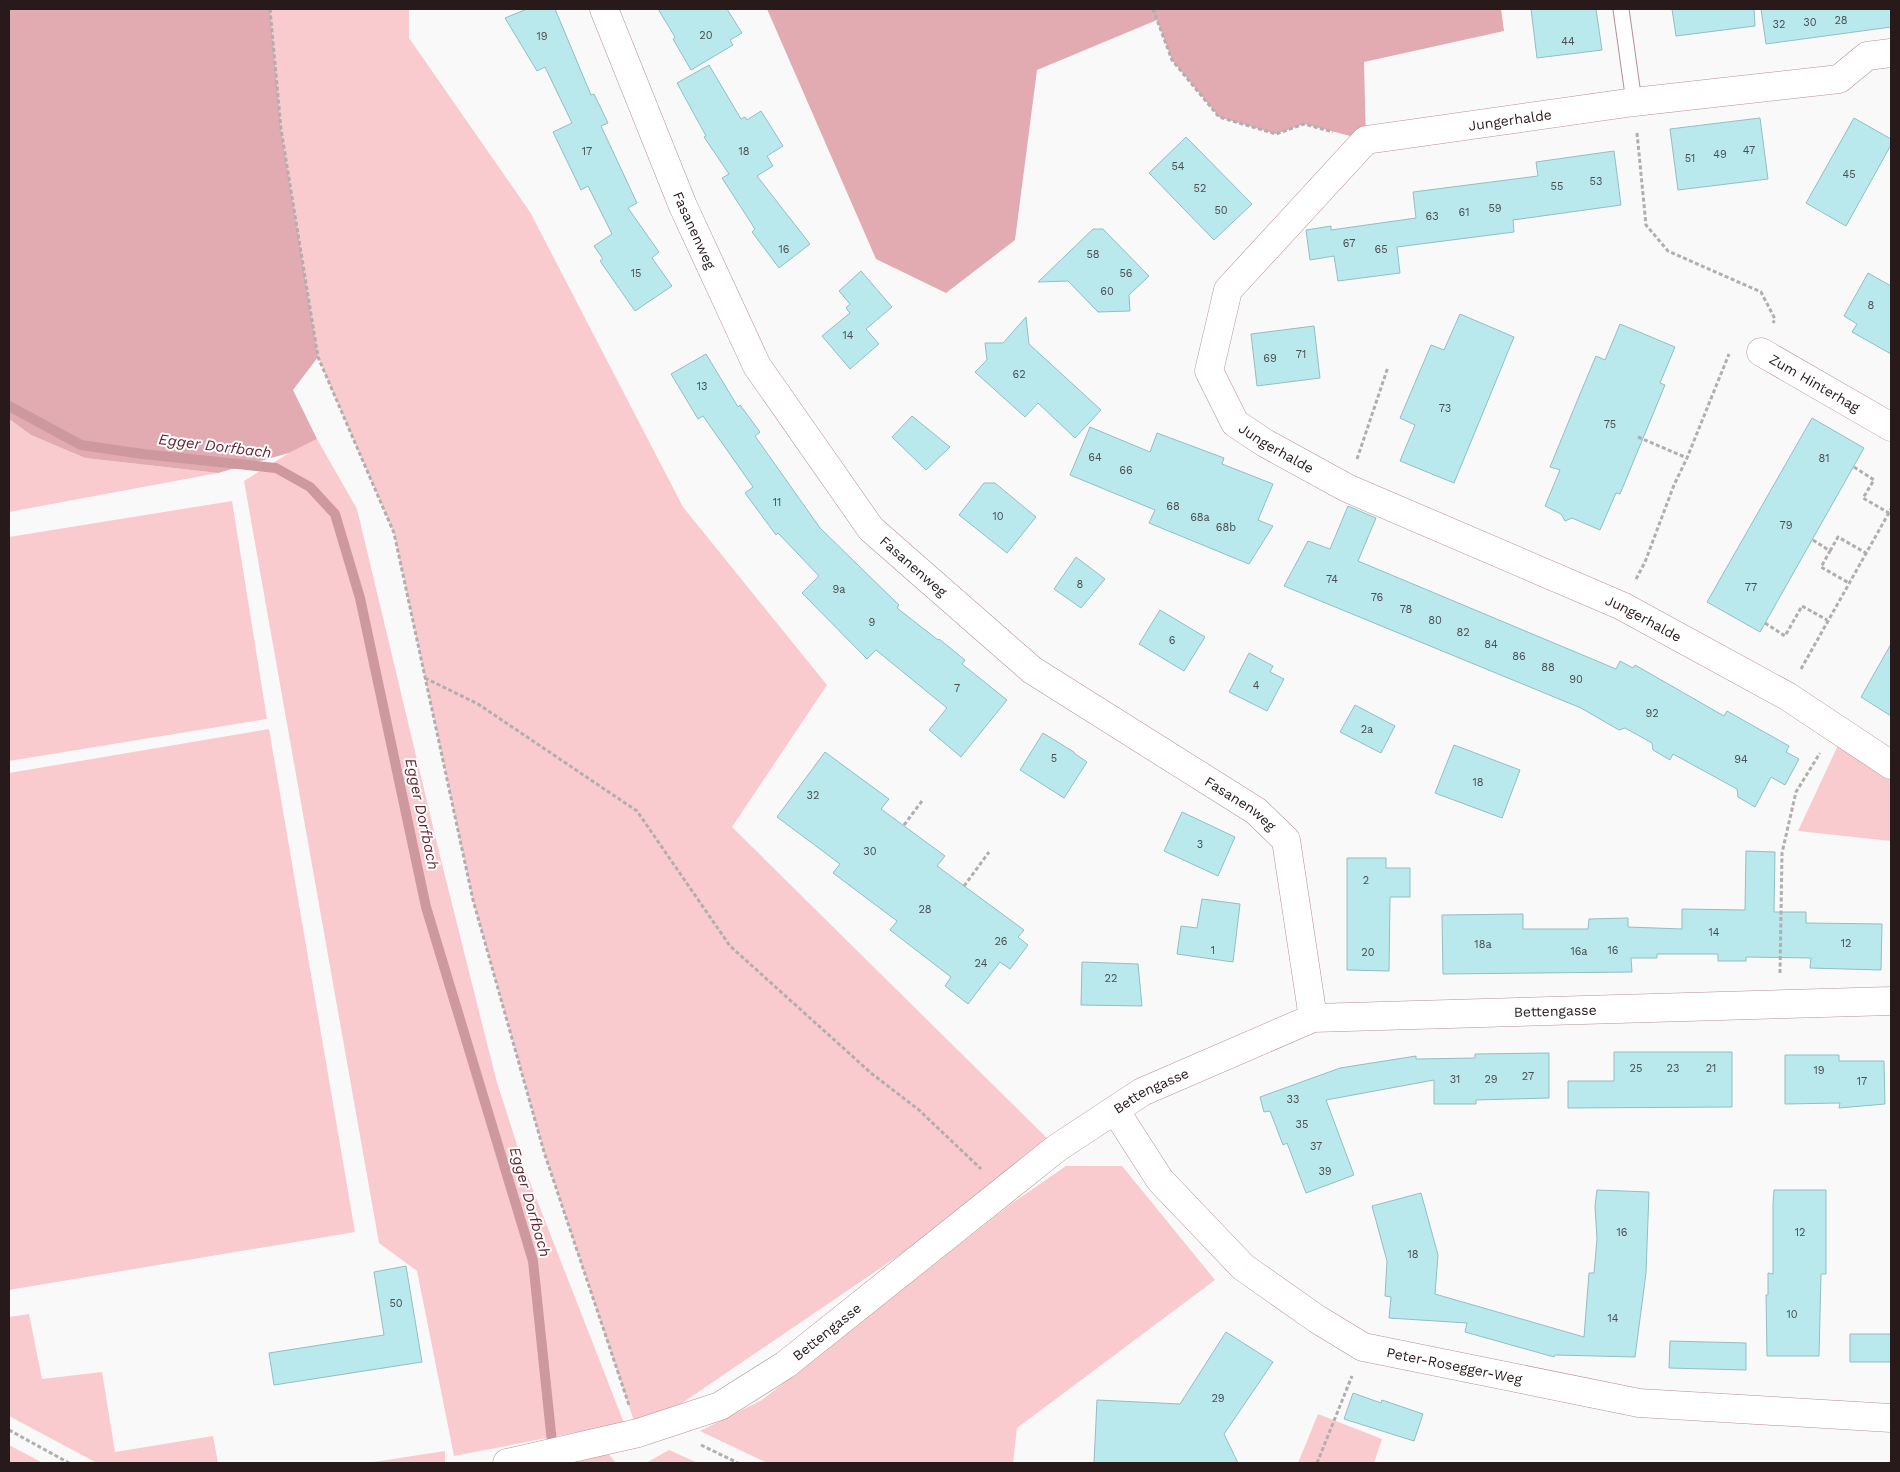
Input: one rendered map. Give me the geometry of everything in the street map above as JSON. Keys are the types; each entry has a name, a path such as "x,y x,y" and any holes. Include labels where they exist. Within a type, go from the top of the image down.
{"street":[{"name":"Fasanenweg","path":"604,9 682,206 757,366 871,529 1032,670 1256,811 1286,840 1313,1018"},
{"name":"Jungerhalde","path":"1891,53 1868,56 1839,80 1634,102 1366,140 1228,290 1209,372 1235,422 1265,443 1347,488 1622,606 1787,696 1891,765"},
{"name":"Zum Hinterhag","path":"1761,352 1891,427"},
{"name":"Bettengasse","path":"507,1463 638,1433 720,1406 784,1366 1056,1148 1142,1092 1313,1018 1891,1001"},
{"name":"Peter-Rosegger-Weg","path":"1115,1110 1160,1180 1243,1267 1317,1319 1363,1347 1639,1403 1891,1418"}],"lane":[{"path":"1621,9 1634,102"}],"path":[{"path":"270,9 282,129 318,357 394,533 474,900 544,1152 638,1433"},
{"path":"1153,9 1172,60 1219,117 1276,134 1304,124 1366,140"},
{"name":"Zum Hinterhag","path":"1634,102 1646,225 1668,251 1762,292 1774,319 1761,352"},
{"path":"1347,488 1388,367"},
{"path":"1645,562 1674,485 1688,458 1722,373"},
{"path":"1638,437 1688,458"},
{"path":"1854,467 1874,480 1863,498 1889,513"},
{"path":"1802,667 1891,508"},
{"path":"1849,583 1821,566 1838,537 1866,553"},
{"path":"1813,540 1830,551"},
{"path":"1765,623 1785,636 1802,606 1827,620"},
{"path":"425,678 478,704 637,811 730,946 870,1073 919,1110 1004,1190"},
{"path":"1779,1004 1782,853 1796,792 1836,728"},
{"path":"904,826 922,801"},
{"path":"964,886 990,852"},
{"path":"1317,1463 1363,1347"},
{"path":"9,1430 69,1463"}],"shaded area":[{"path":"9,9 270,9 281,129 318,357 293,390 317,439 289,453 218,473 85,458 31,435 9,419"},
{"path":"270,9 409,9 409,38 530,212 683,507 827,685 732,827 1057,1148 638,1433 544,1152 473,900 394,533 318,357 281,129"},
{"path":"767,9 1501,9 1504,31 1364,62 1366,140 1304,124 1276,134 1219,117 1172,60 1157,20 1037,70 1015,240 946,293 876,259"},
{"path":"9,419 31,435 85,458 218,473 9,512"},
{"path":"317,439 357,509 441,860 496,1079 524,1167 624,1423 454,1456 417,1271 379,1243 244,481 289,453"},
{"path":"232,501 267,719 9,761 9,537"},
{"path":"269,729 355,1232 9,1290 9,773"},
{"path":"1840,741 1891,775 1891,841 1798,831"},
{"path":"1066,1166 1122,1166 1215,1280 1017,1428 1013,1463 767,1463 700,1431 762,1400 1011,1204"},
{"path":"29,1314 42,1379 102,1372 115,1452 213,1436 218,1463 97,1463 9,1416 9,1317"},
{"path":"1318,1414 1382,1439 1374,1463 1298,1463"},
{"path":"9,1445 43,1463 9,1463"},
{"path":"605,1450 616,1463 542,1463"},
{"path":"669,1450 698,1463 646,1463"},
{"path":"445,1451 445,1463 367,1463"}],"building":[{"path":"527,9 555,9 591,95 594,94 608,123 601,126 637,203 628,208 659,252 652,258 672,286 635,311 600,261 603,259 594,246 612,234 588,186 581,190 553,132 572,123 545,67 537,71 505,18"},
{"path":"658,9 727,9 742,33 730,40 733,45 691,70 673,39 675,37"},
{"path":"1531,9 1596,9 1602,50 1537,58"},
{"path":"1672,9 1754,9 1755,26 1676,36"},
{"path":"1761,9 1891,9 1891,27 1766,44"},
{"path":"709,65 741,119 745,117 747,120 761,111 783,146 767,156 773,166 757,176 810,244 779,268 752,232 755,229 722,178 729,174 704,137 706,136 677,83"},
{"path":"1760,118 1768,179 1678,190 1670,129"},
{"path":"1854,118 1891,139 1891,145 1846,226 1806,203"},
{"path":"1186,137 1252,204 1214,240 1149,173"},
{"path":"1614,151 1621,205 1513,220 1514,232 1397,247 1400,273 1338,281 1334,256 1310,260 1306,230 1331,226 1331,230 1416,218 1413,192 1538,176 1536,162"},
{"path":"1093,229 1103,229 1149,276 1129,295 1130,311 1098,312 1068,281 1038,282"},
{"path":"861,271 892,307 866,329 879,344 850,369 822,336 850,313 846,308 850,304 839,291"},
{"path":"1868,273 1891,286 1891,354 1852,332 1857,324 1844,316"},
{"path":"1460,314 1514,337 1454,483 1400,461 1415,425 1400,418 1431,345 1444,350"},
{"path":"1026,317 1029,344 1101,410 1075,438 1038,403 1025,417 975,372 987,360 985,343 1003,343"},
{"path":"1620,324 1675,347 1660,383 1665,385 1620,494 1616,493 1600,530 1572,518 1565,521 1561,514 1545,506 1560,470 1550,467 1580,394 1596,356 1605,360"},
{"path":"1314,326 1320,378 1257,386 1251,334"},
{"path":"706,354 738,407 740,405 760,432 755,436 820,528 899,605 897,608 965,660 962,664 1007,700 961,757 929,730 947,708 876,650 867,659 802,593 819,576 778,533 776,535 745,493 753,487 703,416 698,419 671,374"},
{"path":"912,416 950,447 926,470 892,437"},
{"path":"1812,418 1864,448 1760,632 1707,602"},
{"path":"1090,427 1150,452 1157,433 1224,458 1222,464 1273,484 1258,520 1273,526 1249,564 1149,523 1155,510 1070,475"},
{"path":"984,483 995,483 1036,517 1007,553 959,515"},
{"path":"1348,506 1376,518 1358,561 1616,669 1620,661 1633,668 1635,665 1724,716 1727,711 1789,746 1786,752 1799,759 1785,785 1771,777 1755,807 1738,797 1737,789 1673,754 1670,760 1653,750 1652,743 1625,728 1619,730 1581,708 1284,586 1308,541 1330,549"},
{"path":"1076,557 1105,579 1081,608 1054,589"},
{"path":"1160,610 1205,637 1184,671 1139,644"},
{"path":"1891,644 1891,716 1861,697"},
{"path":"1249,653 1273,666 1270,672 1284,679 1267,711 1229,692"},
{"path":"1355,705 1395,726 1381,753 1340,732"},
{"path":"1043,733 1087,762 1064,798 1020,770"},
{"path":"1454,745 1520,770 1502,818 1435,793"},
{"path":"825,752 889,799 881,809 945,856 937,866 1024,930 1018,937 1028,945 1010,969 1000,962 968,1004 945,986 951,977 890,930 897,921 833,873 840,864 777,817"},
{"path":"1182,812 1235,837 1218,876 1164,851"},
{"path":"1746,851 1775,852 1774,912 1806,912 1806,923 1882,924 1881,970 1810,968 1811,958 1746,957 1746,961 1718,961 1718,954 1657,954 1657,958 1631,958 1632,972 1443,974 1442,915 1523,914 1523,929 1588,929 1589,919 1628,918 1628,927 1682,929 1682,909 1745,910"},
{"path":"1347,858 1386,858 1386,868 1410,868 1410,897 1390,897 1389,971 1347,970"},
{"path":"1202,899 1240,904 1233,962 1177,954 1181,926 1197,928"},
{"path":"1082,962 1138,964 1142,1006 1081,1005"},
{"path":"1614,1052 1732,1052 1732,1107 1568,1108 1568,1081 1614,1081"},
{"path":"1549,1053 1549,1098 1476,1100 1476,1104 1434,1104 1434,1080 1326,1100 1354,1175 1306,1193 1287,1143 1283,1145 1270,1111 1264,1112 1260,1097 1340,1068 1416,1056 1416,1059 1475,1058 1475,1054"},
{"path":"1785,1055 1839,1055 1839,1061 1884,1061 1885,1104 1839,1108 1840,1103 1785,1104"},
{"path":"1597,1190 1649,1192 1646,1273 1635,1357 1555,1355 1554,1357 1465,1332 1467,1323 1389,1318 1391,1297 1385,1296 1387,1261 1372,1206 1421,1193 1438,1255 1435,1294 1584,1337 1589,1273 1594,1273 1597,1239 1595,1206"},
{"path":"1774,1190 1826,1190 1826,1274 1821,1274 1819,1356 1767,1356 1766,1295 1768,1295 1768,1273 1773,1274"},
{"path":"406,1266 422,1362 274,1385 269,1353 384,1335 374,1272"},
{"path":"1226,1332 1273,1362 1224,1434 1238,1463 1094,1463 1097,1400 1180,1404"},
{"path":"1850,1334 1891,1334 1891,1362 1850,1362"},
{"path":"1670,1341 1746,1343 1746,1370 1669,1368"},
{"path":"1353,1393 1381,1403 1382,1400 1423,1414 1414,1441 1344,1419"}],"waterway":[{"name":"Egger Dorfbach","path":"9,406 81,445 143,454 276,468 310,487 335,514 360,598 426,907 533,1261 553,1452"}]}
